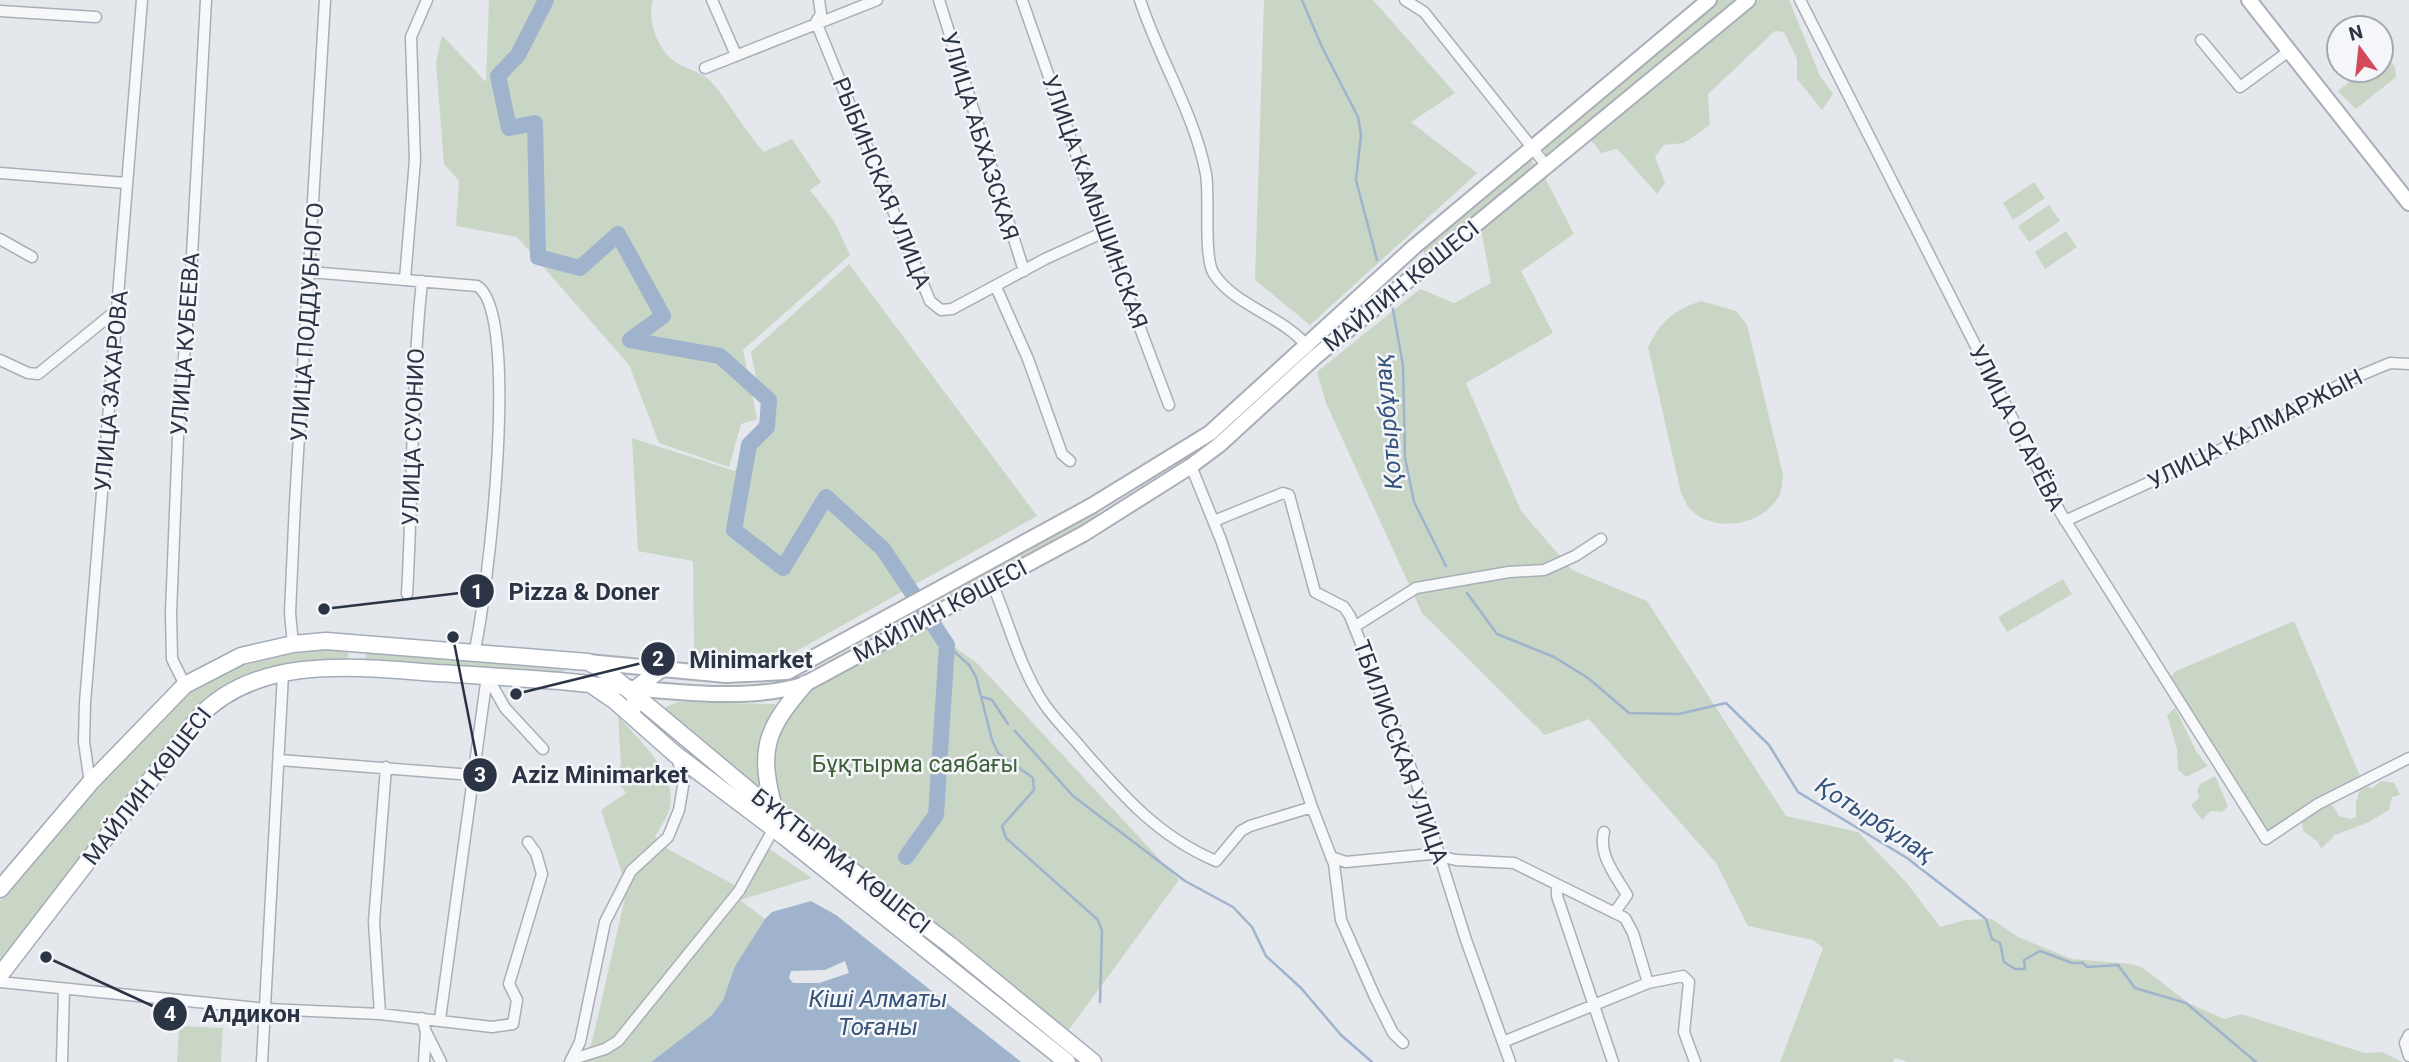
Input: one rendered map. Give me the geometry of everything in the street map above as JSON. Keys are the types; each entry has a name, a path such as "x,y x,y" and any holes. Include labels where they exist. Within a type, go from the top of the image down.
{"main road":[{"name":"МАЙЛИН КӨШЕСІ","path":"0,888 90,783 185,685 230,660 293,644 327,640 726,675 787,672 1093,505 1192,446 1248,400 1415,246 1530,147 1709,0"},
{"name":"МАЙЛИН КӨШЕСІ","path":"0,975 204,711 224,694 242,686 284,674 358,668 590,684 632,690 781,692 805,684 1085,533 1191,466 1219,445 1315,357 1748,0"},
{"path":"2249,0 2409,202"},
{"path":"1415,246 1419,258 1434,261"},
{"path":"358,668 361,642"},
{"name":"БҰҚТЫРМА КӨШЕСІ","path":"588,662 599,665 632,690 775,820 1066,1062"},
{"path":"634,718 632,690 662,668"},
{"name":"БҰҚТЫРМА КӨШЕСІ","path":"590,684 675,754 775,820 950,945 1093,1062"},
{"path":"775,820 766,782 765,748 775,721 805,684"}],"street":[{"name":"УЛИЦА ЗАХАРОВА","path":"90,783 84,742 85,703 142,0"},
{"name":"УЛИЦА КУБЕЕВА","path":"185,685 172,659 171,613 179,411 190,292 206,0"},
{"name":"УЛИЦА ПОДДУБНОГО","path":"293,644 290,630 295,517 325,0"},
{"path":"405,279 415,160 411,37 427,0"},
{"path":"712,0 736,55"},
{"name":"РЫБИНСКАЯ УЛИЦА","path":"819,0 821,14 816,22 930,301 941,310 953,309 1104,232"},
{"path":"705,68 877,0"},
{"name":"УЛИЦА АБХАЗСКАЯ","path":"939,0 1024,271"},
{"name":"УЛИЦА КАМЫШИНСКАЯ","path":"1023,0 1104,232 1169,405"},
{"path":"1140,0 1150,31 1191,118 1202,155 1206,177 1209,260 1214,274 1262,313 1296,333 1306,345"},
{"path":"1405,0 1424,12 1546,165"},
{"name":"УЛИЦА ОГАРЁВА","path":"1800,0 2065,521 2266,839 2318,804 2409,758"},
{"path":"0,11 96,17"},
{"path":"2201,40 2240,87 2289,51"},
{"path":"0,173 126,183"},
{"path":"0,239 33,257"},
{"path":"310,272 477,286 483,290 500,360 491,549 474,653"},
{"name":"УЛИЦА СУОНИО","path":"407,594 413,499 415,348 422,281"},
{"path":"996,287 1028,359 1062,454 1070,460"},
{"path":"0,360 28,373 38,374 118,309"},
{"name":"УЛИЦА КАЛМАРЖЫН","path":"2065,521 2222,449 2358,375 2390,363 2409,364"},
{"path":"1191,466 1214,521 1331,857 1339,890 1341,920 1393,1033 1403,1043"},
{"name":"ТБИЛИССКАЯ УЛИЦА","path":"1214,521 1283,493 1289,495 1315,592 1343,607 1354,627 1416,780 1510,1062"},
{"path":"1354,627 1416,588 1509,572 1544,570 1575,556 1601,539"},
{"path":"992,583 1022,660 1045,705 1128,800 1171,839 1216,861 1241,831 1312,807"},
{"path":"262,1062 284,674"},
{"path":"487,676 505,708 543,749"},
{"path":"440,1018 487,676"},
{"path":"571,1060 580,1042 605,922 631,871 668,837 678,810 684,780 675,754"},
{"path":"280,760 472,775"},
{"path":"380,1013 374,922 386,767"},
{"path":"571,1060 605,1049 618,1041 739,891 775,820"},
{"path":"1604,832 1602,842 1607,862 1627,895 1615,912"},
{"path":"0,982 267,1009 380,1013 440,1018 492,1027 513,1024 517,1000 509,984 542,874 536,853 527,842"},
{"path":"1331,857 1346,862 1431,854 1440,858 1514,863 1625,918 1633,933 1648,983"},
{"path":"1557,885 1557,896 1613,1062"},
{"path":"1503,1042 1648,983 1683,976 1689,982 1684,1032 1695,1062"},
{"path":"62,1062 64,989"},
{"path":"422,1018 441,1062"},
{"path":"424,1062 426,1032"},
{"path":"2409,1034 2405,1043 2405,1052 2409,1056"}],"green space":[{"path":"489,0 653,0 651,17 655,34 664,51 677,63 710,81 764,152 792,139 821,182 810,190 834,221 850,255 743,350 757,419 741,424 729,467 659,443 629,365 517,237 456,226 459,181 444,164 436,63 442,35 486,82"},
{"path":"1264,0 1373,0 1455,93 1411,122 1477,173 1310,325 1255,280"},
{"path":"1716,0 1744,0 1547,157 1544,151 1546,146"},
{"path":"1759,0 1789,0 1820,76 1833,94 1822,110 1797,79 1797,59 1784,32 1775,31 1708,94 1710,125 1684,143 1664,145 1655,157 1665,183 1657,194 1616,149 1601,153 1588,136"},
{"path":"2347,84 2387,84 2356,109 2338,91"},
{"path":"1531,158 1534,165 1428,254 1424,253 1424,249 1524,160"},
{"path":"1543,174 1574,234 1521,271 1553,333 1466,383 1521,511 1572,570 1647,601 1786,816 1858,832 1906,882 1940,927 1965,920 1992,919 2018,937 2072,959 2142,967 2188,1003 2224,1019 2241,1014 2365,1053 2382,1052 2402,1062 1909,1062 1895,1058 1893,1062 1780,1062 1823,948 1813,940 1748,926 1716,863 1589,719 1545,735 1422,613 1326,403 1317,372 1420,289 1454,303 1491,283 1480,225"},
{"path":"2034,182 2045,198 2013,220 2003,203"},
{"path":"2049,205 2060,221 2029,242 2018,226"},
{"path":"2066,231 2077,247 2045,269 2035,252"},
{"path":"849,264 1037,516 793,653 694,653 693,561 638,551 632,438 735,471 763,414 751,352"},
{"path":"1701,301 1736,311 1747,325 1783,475 1780,494 1771,506 1751,520 1738,523 1726,524 1702,518 1692,511 1681,493 1648,347 1669,318 1683,308"},
{"path":"1097,512 1102,517 947,602 943,595"},
{"path":"2063,579 2072,594 2007,632 1998,617"},
{"path":"2294,621 2360,776 2265,832 2171,677 2176,671"},
{"name":"Бұқтырма саябағы","path":"926,626 978,664 1179,880 1068,1031 779,802 771,764 782,724 804,692"},
{"path":"341,649 349,653 346,663 311,664 194,713 0,959 0,901 49,837 195,688 237,667 292,654"},
{"path":"368,652 563,670 565,674 364,661"},
{"path":"678,702 776,704 760,744 759,788 664,708"},
{"path":"2175,708 2197,753 2208,766 2186,777 2178,770 2177,749 2167,715"},
{"path":"618,716 646,746 668,782 670,808 655,837 666,848 740,888 740,899 768,848 812,878 740,900 765,919 735,966 723,1000 711,1016 651,1062 584,1062 592,1042 627,889 601,810 626,793 612,774 621,765"},
{"path":"2215,776 2228,806 2222,812 2211,811 2202,820 2191,805 2200,797 2197,792 2200,784"},
{"path":"2381,781 2394,783 2400,795 2392,797 2389,810 2369,822 2335,835 2321,849 2318,842 2303,831 2302,822 2325,805 2333,806 2339,816 2350,819 2356,817 2356,803 2361,785 2373,788"},
{"path":"179,1026 223,1028 221,1062 177,1062"}],"water":[{"name":"Кіші Алматы Тоғаны","path":"811,901 836,915 1021,1062 651,1062 711,1016 723,1000 735,966 772,912","holes":["845,961 849,973 819,983 793,983 789,978 791,971 825,970"]}],"waterway":[{"path":"546,0 518,55 498,76 509,128 535,123 538,257 580,268 618,234 663,316 630,340 720,356 769,400 767,427 749,445 734,530 783,568 826,497 883,549 947,645 936,815 906,857"},
{"name":"Қотырбұлақ","path":"1302,0 1322,47 1358,117 1361,135 1356,180 1377,260"},
{"name":"Қотырбұлақ","path":"1393,309 1403,366 1405,458 1414,502 1446,566"},
{"name":"Қотырбұлақ","path":"1467,593 1497,634 1554,657 1588,678 1629,713 1679,714 1726,703 1769,745 1798,792 1907,858 1986,919 1992,939 2000,943 2004,962 2015,969 2025,969 2024,960 2040,951 2072,963 2083,963 2087,967 2118,965 2135,988 2186,1003 2256,1062"},
{"path":"947,645 969,665 976,677 992,740 998,753 1033,778 1034,790 1002,826 1006,838 1098,920 1102,931 1100,1002"},
{"path":"983,697 992,700 1008,724"},
{"path":"1015,731 1073,796 1185,881 1233,907 1252,927 1266,956 1301,988 1341,1035 1372,1062"}],"place":[{"name":"Pizza & Doner","path":"324,609"},
{"name":"Aziz Minimarket","path":"453,637"},
{"name":"Minimarket","path":"516,694"},
{"name":"Алдикон","path":"46,957"}]}
